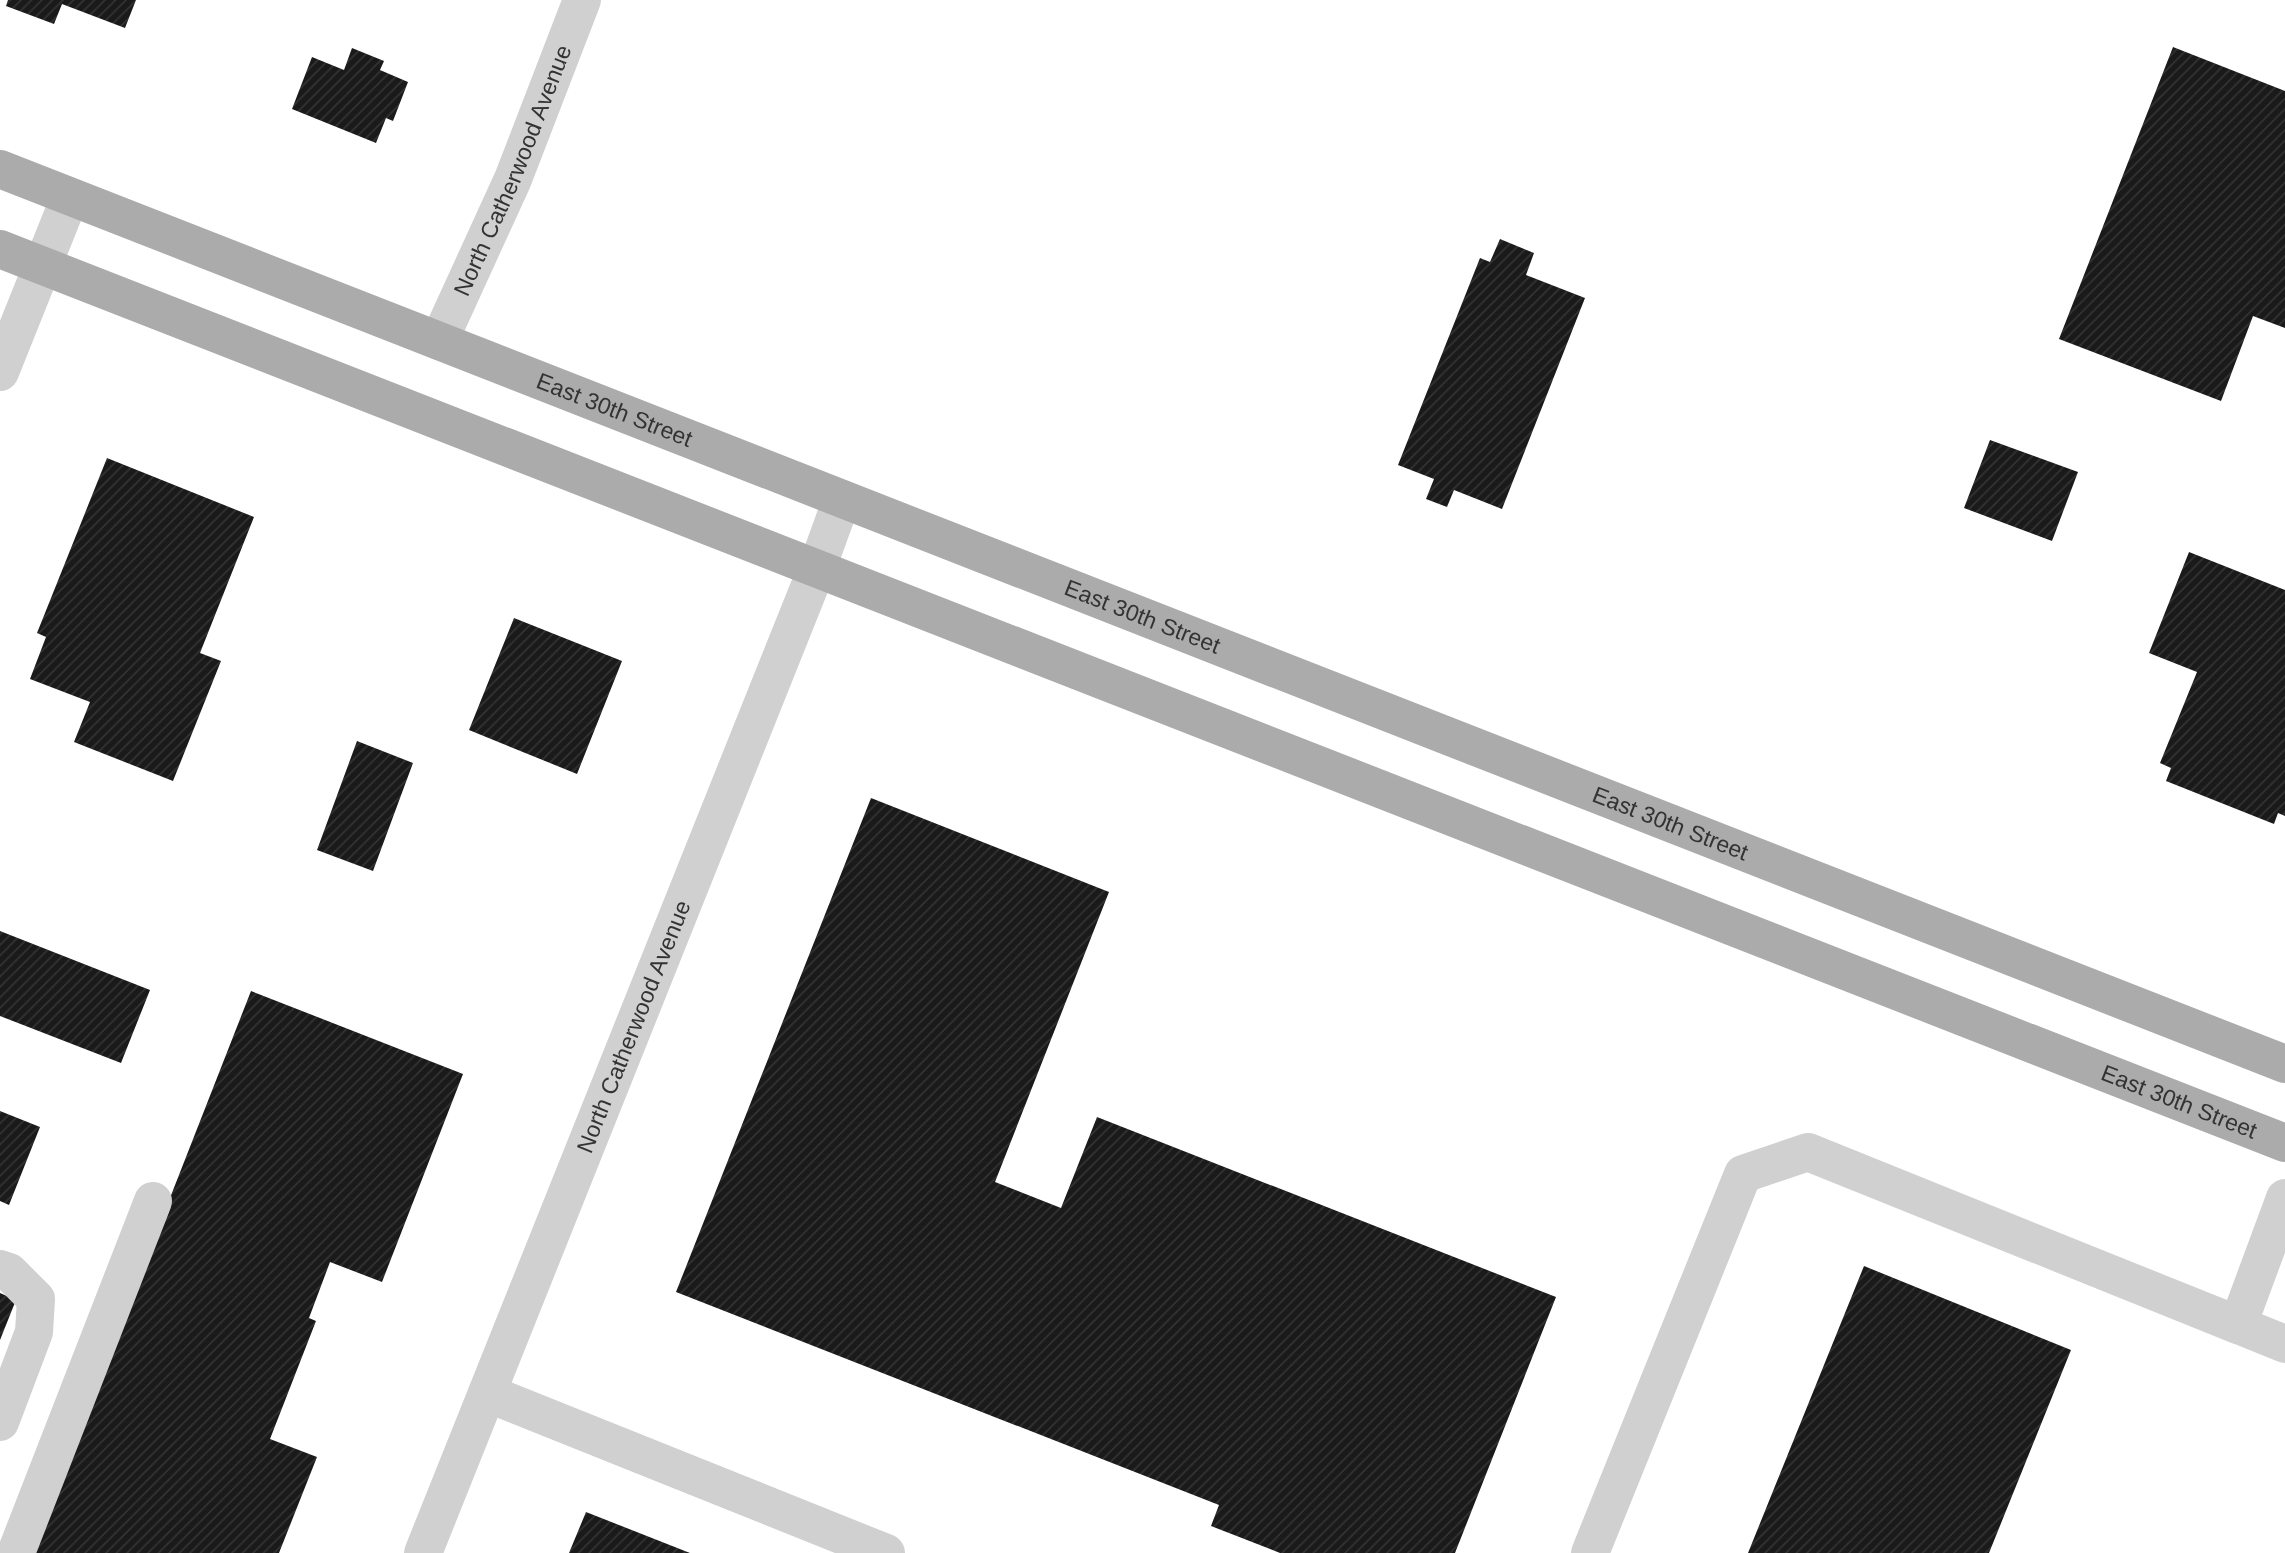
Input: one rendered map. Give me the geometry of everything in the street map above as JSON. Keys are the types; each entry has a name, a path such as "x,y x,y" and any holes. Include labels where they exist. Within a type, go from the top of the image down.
{"main road":[{"name":"East 30th Street","path":"0,169 2285,1064"},
{"name":"East 30th Street","path":"0,249 2285,1143"}],"street":[{"name":"North Catherwood Avenue","path":"439,341 513,179 582,0"},
{"path":"0,372 70,197"},
{"name":"North Catherwood Avenue","path":"423,1553 817,568 842,499"},
{"path":"1590,1553 1743,1174 1808,1152 2285,1344"},
{"path":"2238,1325 2285,1199"},
{"path":"16,1553 153,1201"},
{"path":"0,1269 9,1272 36,1299 34,1332 0,1422"},
{"path":"487,1393 886,1553"}],"building":[{"path":"8,0 136,0 125,28 62,4 54,24 6,6"},
{"path":"2173,47 2285,91 2285,328 2253,316 2221,401 2059,339"},
{"path":"352,48 384,61 380,70 408,82 393,121 386,118 376,143 292,109 312,57 344,70"},
{"path":"1500,239 1534,253 1526,275 1585,298 1502,509 1454,490 1447,507 1426,499 1434,479 1398,465 1480,258 1490,262"},
{"path":"1990,440 2078,472 2052,541 1964,508"},
{"path":"107,458 254,517 200,653 221,661 173,781 74,742 90,702 30,679 46,637 37,633"},
{"path":"2189,552 2285,590 2285,816 2278,813 2274,824 2166,781 2171,768 2160,763 2197,672 2149,653"},
{"path":"514,618 622,661 577,774 469,730"},
{"path":"357,741 413,763 373,871 317,850"},
{"path":"871,798 1109,892 995,1182 1061,1208 1097,1117 1556,1297 1455,1553 1280,1553 1211,1526 1219,1505 676,1292"},
{"path":"0,931 150,990 121,1063 0,1016"},
{"path":"251,991 463,1074 382,1282 330,1262 309,1318 316,1321 270,1439 317,1457 279,1553 31,1553"},
{"path":"0,1111 40,1127 9,1205 0,1201"},
{"path":"1864,1266 2071,1350 1989,1553 1748,1553"},
{"path":"0,1293 16,1300 0,1340"},
{"path":"586,1512 690,1553 569,1553"}]}
